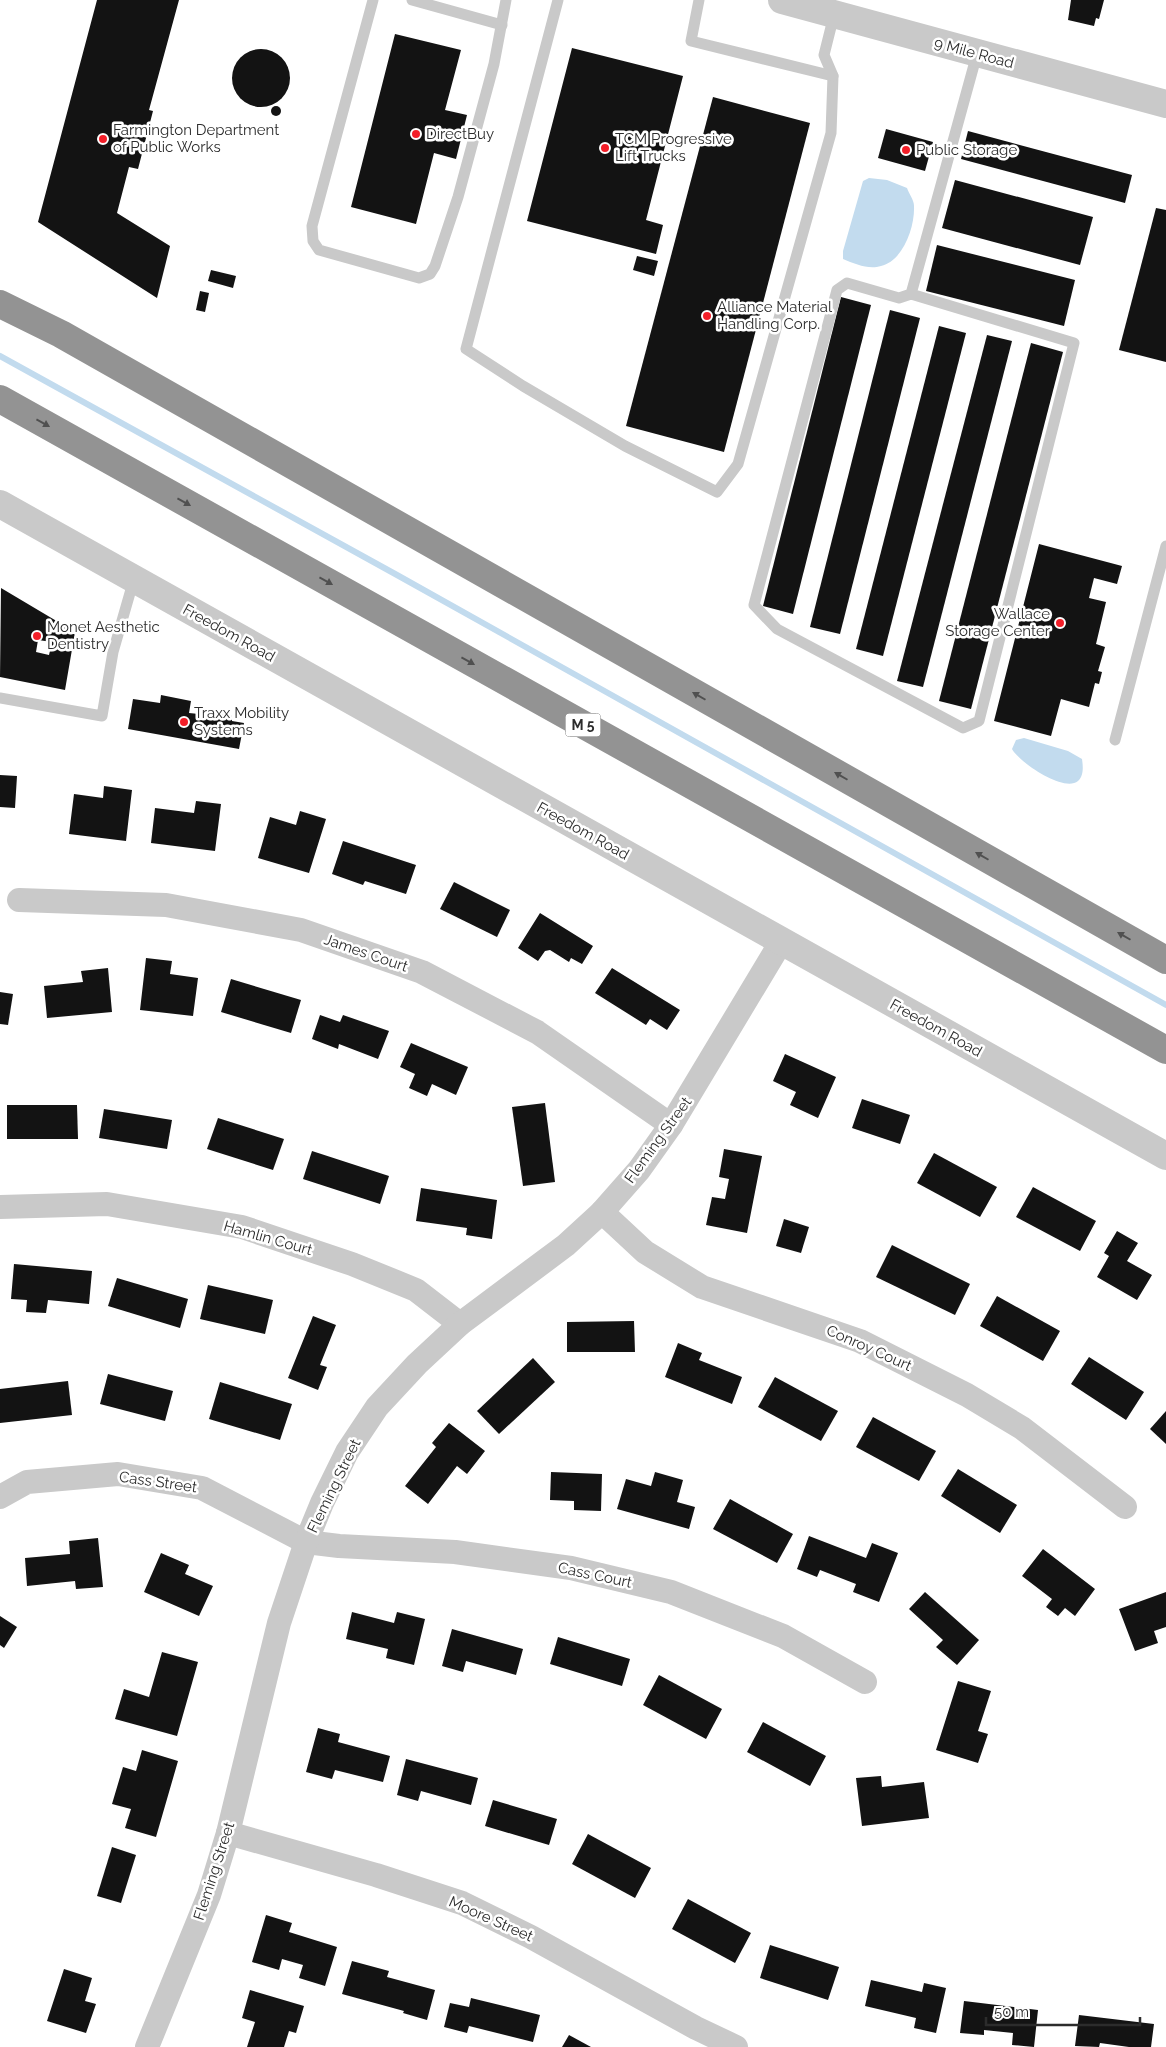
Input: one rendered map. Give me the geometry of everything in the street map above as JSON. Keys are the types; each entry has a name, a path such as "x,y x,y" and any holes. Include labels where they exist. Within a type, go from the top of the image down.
{"highway":[{"path":"0,285 60,334"},
{"path":"0,304 60,334 1166,960"},
{"name":"M 5","path":"0,399 1166,1050"}],"street":[{"name":"9 Mile Road","path":"782,0 1166,104"},
{"name":"Freedom Road","path":"0,504 1166,1156"},
{"name":"James Court","path":"19,900 166,905 301,930 422,972 528,1028 671,1125"},
{"name":"Fleming Street","path":"147,2047 209,1895 228,1833 279,1624 306,1542 322,1503 347,1452 377,1407 416,1364 460,1324 566,1246 602,1212 639,1170 671,1125 781,942"},
{"name":"Hamlin Court","path":"0,1207 107,1204 242,1227 352,1264 416,1290 460,1324"},
{"name":"Conroy Court","path":"602,1212 645,1252 702,1287 860,1341 967,1395 1022,1428 1125,1507"},
{"name":"Cass Street","path":"0,1497 27,1482 118,1474 202,1488 306,1542"},
{"name":"Cass Court","path":"306,1542 339,1546 465,1553 571,1568 672,1592 783,1636 865,1682"},
{"name":"Moore Street","path":"228,1833 376,1874 462,1903 572,1958 736,2047"}],"lane":[{"path":"373,0 312,226 313,241 319,250 419,278 430,274 435,266 458,196 502,24 506,0"},
{"path":"412,0 502,24"},
{"path":"558,0 466,350 624,446 717,492 738,464 831,133 833,76 824,56 834,14"},
{"path":"699,0 691,41 833,76"},
{"path":"911,294 977,54"},
{"path":"847,283 899,298 911,294 1074,344 979,721 963,728 776,629 754,606 837,290 847,283"},
{"path":"1115,740 1166,546"},
{"path":"0,698 102,716 113,652 134,579"}],"water":[{"path":"869,178 887,180 907,188 914,206 910,233 906,242 896,257 889,263 876,267 862,266 843,259 843,251 863,181"},
{"path":"1024,738 1068,751 1082,759 1083,771 1080,779 1071,784 1063,783 1053,780 1032,768 1016,755 1012,749 1016,740"}],"building":[{"name":"Farmington Department of Public Works","path":"97,0 179,0 149,110 153,111 138,169 129,167 117,213 170,246 157,298 38,222"},
{"path":"1071,0 1104,0 1099,19 1096,18 1094,26 1068,20"},
{"name":"DirectBuy","path":"395,34 461,50 445,110 467,115 456,159 434,153 416,224 351,207"},
{"name":"TCM Progressive Lift Trucks","path":"572,48 683,76 646,220 663,225 656,254 527,221"},
{"path":"261,49 272,51 285,62 290,78 288,89 277,102 261,107 250,105 237,94 232,78 234,67 245,54"},
{"name":"Alliance Material Handling Corp.","path":"713,97 810,123 724,452 626,426"},
{"path":"274,106 278,106 281,111 280,115 274,116 271,113 271,109"},
{"name":"Public Storage","path":"886,129 933,142 925,171 878,158"},
{"path":"968,131 1132,175 1125,203 961,159"},
{"path":"955,180 1093,217 1080,265 942,228"},
{"path":"1156,208 1166,210 1166,362 1119,350"},
{"path":"937,245 1075,280 1064,326 926,291"},
{"path":"637,256 658,261 654,276 633,270"},
{"path":"211,270 236,276 233,288 208,281"},
{"path":"200,291 209,293 205,312 196,310"},
{"path":"841,297 871,305 793,614 763,606"},
{"path":"890,310 920,318 840,634 810,627"},
{"path":"939,326 966,333 883,656 856,649"},
{"path":"987,335 1012,341 923,687 897,681"},
{"path":"1031,343 1063,352 971,709 939,701"},
{"name":"Wallace Storage Center","path":"1039,544 1122,566 1117,584 1094,578 1089,598 1106,602 1096,644 1105,647 1098,671 1102,672 1099,684 1095,683 1089,707 1061,699 1051,736 994,721"},
{"name":"Monet Aesthetic Dentistry","path":"1,588 75,632 65,690 0,677","holes":["38,640 52,642 49,655 36,652"]},
{"name":"Traxx Mobility Systems","path":"161,695 191,701 189,713 199,714 200,711 232,716 232,721 244,723 239,749 128,729 133,699 160,703"},
{"path":"0,775 17,776 15,808 0,807"},
{"path":"104,786 132,790 126,841 69,834 74,794 103,798"},
{"path":"196,801 221,804 215,851 151,843 155,808 194,813"},
{"path":"300,811 326,819 309,873 258,858 270,817 296,825"},
{"path":"343,841 416,865 406,894 365,881 363,885 332,874"},
{"path":"454,882 510,910 497,937 440,909"},
{"path":"540,913 593,946 582,964 571,958 569,962 550,950 545,951 538,961 518,948"},
{"path":"146,958 172,961 170,974 198,978 193,1016 140,1010"},
{"path":"108,968 112,1012 47,1018 44,986 83,982 81,971"},
{"path":"612,968 680,1010 667,1030 650,1019 646,1025 595,993"},
{"path":"231,979 301,1000 291,1033 221,1012"},
{"path":"0,992 13,994 8,1025 0,1024"},
{"path":"320,1015 340,1022 343,1015 389,1031 378,1059 339,1044 338,1049 312,1039"},
{"path":"411,1043 468,1067 456,1095 432,1084 427,1096 409,1088 415,1074 400,1067"},
{"path":"785,1054 836,1077 818,1118 790,1105 796,1092 773,1081"},
{"path":"862,1099 910,1115 900,1144 852,1128"},
{"path":"545,1103 555,1182 523,1186 512,1107"},
{"path":"7,1105 77,1105 78,1139 7,1139"},
{"path":"104,1109 172,1120 167,1149 99,1138"},
{"path":"218,1118 284,1139 273,1170 207,1149"},
{"path":"724,1149 762,1156 747,1233 706,1225 712,1197 725,1199 729,1179 719,1177"},
{"path":"312,1151 389,1176 380,1204 303,1179"},
{"path":"934,1153 997,1187 980,1217 917,1183"},
{"path":"1033,1187 1096,1221 1080,1251 1016,1217"},
{"path":"421,1188 497,1200 492,1239 466,1235 467,1228 416,1221"},
{"path":"784,1219 809,1227 801,1253 776,1246"},
{"path":"1117,1231 1138,1243 1127,1261 1152,1275 1137,1300 1097,1277 1109,1256 1104,1253"},
{"path":"892,1245 970,1284 955,1315 876,1277"},
{"path":"14,1264 92,1271 89,1304 48,1300 46,1313 26,1312 27,1300 11,1299"},
{"path":"117,1278 188,1299 180,1328 108,1306"},
{"path":"208,1285 273,1300 265,1334 200,1319"},
{"path":"997,1296 1060,1331 1043,1361 980,1326"},
{"path":"313,1316 336,1325 320,1365 327,1367 318,1390 288,1378"},
{"path":"634,1321 635,1352 567,1352 567,1322"},
{"path":"678,1343 702,1353 699,1360 742,1377 732,1404 665,1377"},
{"path":"1089,1357 1144,1392 1126,1420 1071,1384"},
{"path":"533,1358 555,1382 499,1434 477,1411"},
{"path":"108,1374 173,1391 165,1421 100,1404"},
{"path":"775,1377 838,1411 821,1441 758,1407"},
{"path":"68,1381 72,1415 0,1423 0,1389"},
{"path":"220,1382 292,1404 280,1440 209,1419"},
{"path":"1166,1411 1166,1444 1150,1429"},
{"path":"873,1417 936,1451 919,1481 856,1447"},
{"path":"449,1423 485,1451 467,1474 457,1466 428,1504 405,1486 436,1447 432,1443"},
{"path":"958,1469 1017,1505 1000,1533 941,1496"},
{"path":"551,1472 602,1474 601,1511 574,1510 574,1501 550,1500"},
{"path":"655,1472 683,1480 677,1502 695,1507 689,1529 617,1509 626,1479 651,1486"},
{"path":"730,1499 793,1534 777,1563 713,1529"},
{"path":"809,1536 866,1558 872,1543 898,1553 879,1602 853,1592 856,1584 820,1570 817,1577 797,1569"},
{"path":"98,1538 103,1587 76,1589 75,1581 27,1586 25,1558 70,1554 69,1541"},
{"path":"1043,1549 1095,1589 1075,1616 1065,1608 1058,1616 1046,1607 1052,1599 1022,1576"},
{"path":"161,1553 189,1565 185,1574 213,1586 199,1616 144,1592"},
{"path":"925,1592 979,1640 957,1665 936,1647 943,1640 909,1609"},
{"path":"1166,1592 1166,1627 1154,1631 1158,1643 1135,1651 1119,1609"},
{"path":"352,1612 394,1623 397,1612 425,1619 414,1665 386,1658 388,1649 346,1639"},
{"path":"0,1616 17,1627 4,1648 0,1645"},
{"path":"452,1629 523,1649 516,1675 466,1661 463,1672 442,1666"},
{"path":"558,1637 630,1659 622,1686 550,1664"},
{"path":"162,1652 198,1662 177,1736 115,1719 124,1689 149,1697"},
{"path":"659,1675 722,1709 706,1739 643,1705"},
{"path":"958,1681 991,1691 978,1731 988,1734 978,1763 936,1750"},
{"path":"763,1722 826,1756 810,1786 747,1752"},
{"path":"318,1728 340,1734 338,1742 390,1756 383,1782 335,1770 332,1779 306,1772"},
{"path":"142,1750 178,1761 156,1837 125,1828 131,1809 112,1804 123,1767 136,1771"},
{"path":"406,1759 478,1778 471,1805 421,1791 418,1801 397,1795"},
{"path":"881,1776 882,1787 924,1782 929,1818 862,1826 856,1778"},
{"path":"493,1800 557,1819 549,1845 485,1826"},
{"path":"588,1834 651,1868 635,1898 572,1864"},
{"path":"112,1847 136,1855 121,1903 97,1896"},
{"path":"688,1899 751,1933 735,1963 672,1929"},
{"path":"266,1915 292,1923 289,1932 337,1947 325,1986 299,1978 303,1965 282,1959 279,1970 252,1962"},
{"path":"770,1945 839,1967 828,2000 760,1978"},
{"path":"352,1961 389,1971 387,1977 435,1990 427,2020 403,2013 404,2011 342,1994"},
{"path":"64,1969 92,1978 85,2001 96,2004 86,2033 47,2021"},
{"path":"871,1980 922,1992 924,1983 946,1988 936,2033 914,2028 916,2018 865,2006"},
{"path":"250,1990 304,2006 296,2033 289,2031 284,2047 247,2047 255,2022 242,2018"},
{"path":"471,1998 540,2015 533,2042 469,2026 467,2033 444,2027 450,2003 469,2007"},
{"path":"964,2001 1038,2010 1034,2047 1012,2045 1013,2033 984,2030 984,2035 960,2033"},
{"path":"1079,2015 1154,2024 1151,2047 1129,2047 1100,2043 1099,2047 1075,2046"},
{"path":"569,2035 591,2047 562,2047"}],"waterway":[{"path":"0,356 397,575 1166,1005"}],"place":[{"name":"DirectBuy","path":"416,134"},
{"name":"Farmington Department of Public Works","path":"103,139"},
{"name":"TCM Progressive Lift Trucks","path":"605,148"},
{"name":"Public Storage","path":"906,150"},
{"name":"Alliance Material Handling Corp.","path":"707,316"},
{"name":"Wallace Storage Center","path":"1060,623"},
{"name":"Monet Aesthetic Dentistry","path":"37,636"},
{"name":"Traxx Mobility Systems","path":"184,722"}]}
